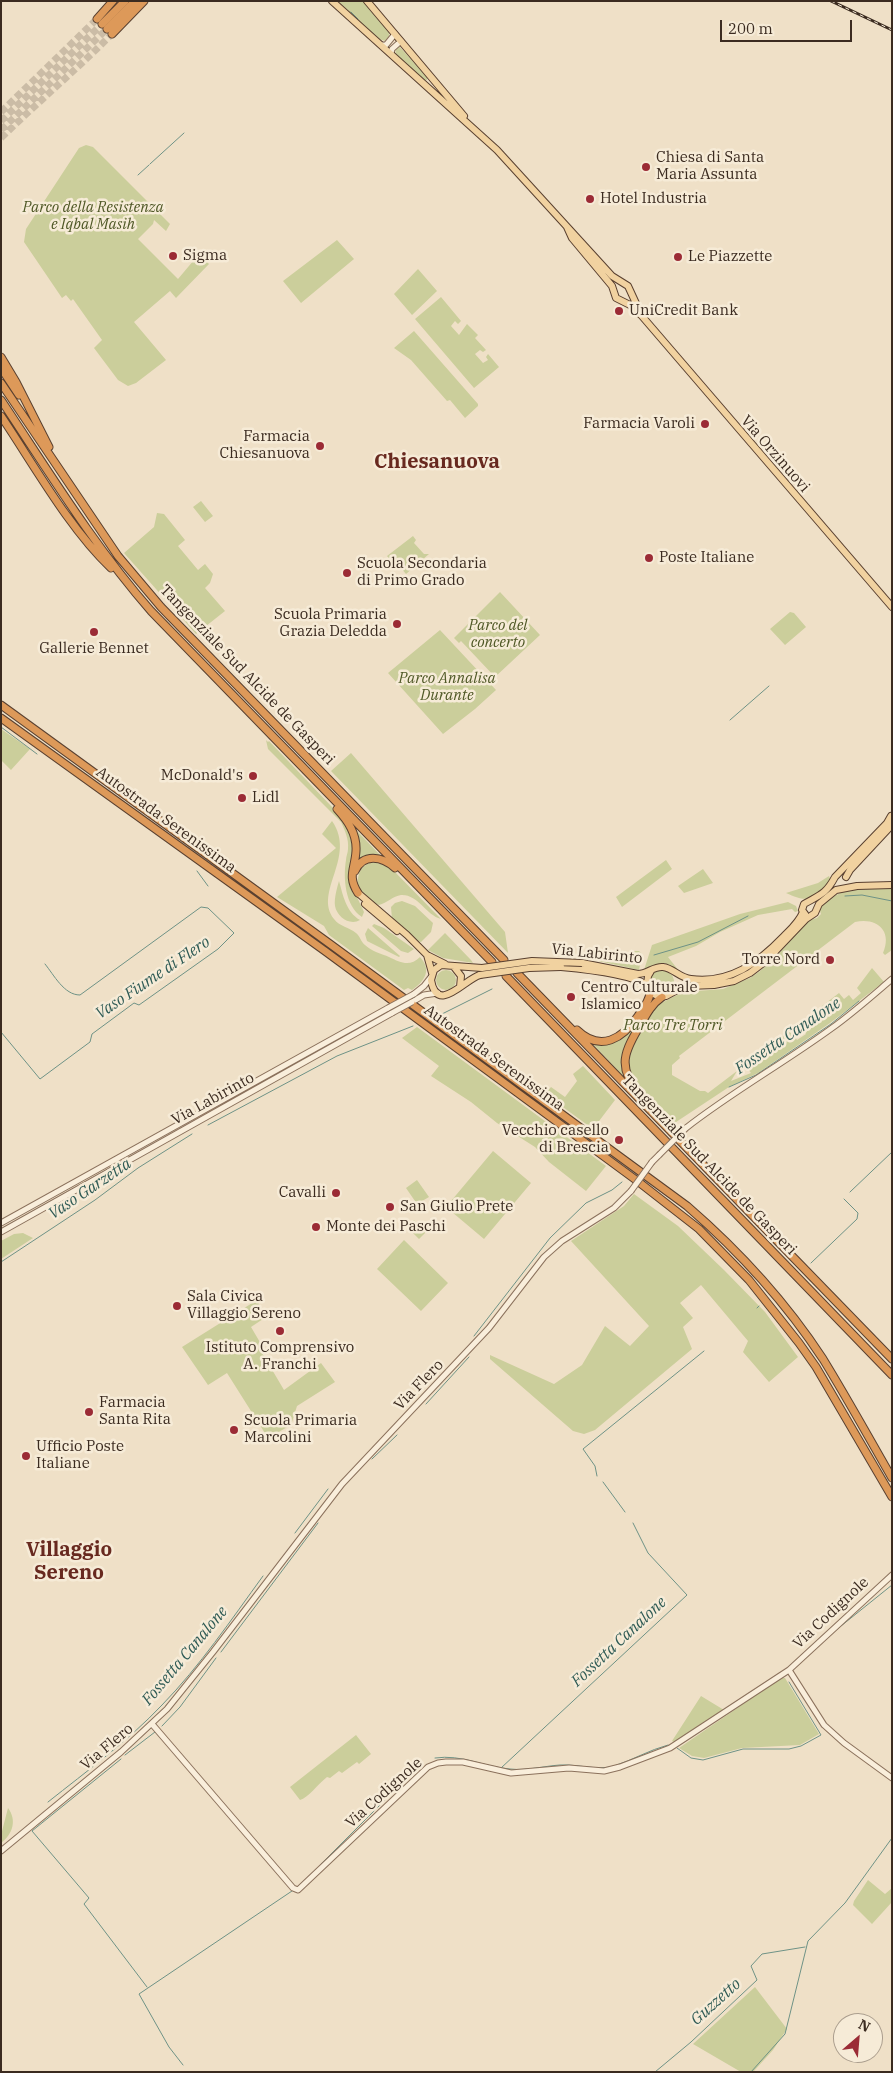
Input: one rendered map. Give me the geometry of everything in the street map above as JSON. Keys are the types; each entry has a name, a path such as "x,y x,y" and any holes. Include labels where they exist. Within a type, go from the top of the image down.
{"highway":[{"path":"105,26 113,1"},
{"path":"105,26 126,4 135,1"},
{"path":"105,26 144,1"},
{"path":"105,26 126,4"},
{"path":"1,357 16,382 49,448 65,470 71,487"},
{"path":"1,368 30,409"},
{"name":"Tangenziale Sud Alcide de Gasperi","path":"1,383 118,556 162,607 504,960"},
{"name":"Tangenziale Sud Alcide de Gasperi","path":"1,400 94,539 151,611 492,962"},
{"path":"1,416 64,510 101,558 128,584"},
{"path":"1,421 16,439"},
{"name":"Autostrada Serenissima","path":"1,705 693,1211 739,1254 788,1310 823,1360 892,1478"},
{"name":"Autostrada Serenissima","path":"1,718 325,951 640,1183 699,1230 749,1280 799,1343 816,1367 892,1497"},
{"path":"329,793 332,802 349,823 354,837 356,851 352,876 353,884 358,893"},
{"path":"352,876 362,861 370,858 379,858 390,863 404,877 420,888"},
{"name":"Tangenziale Sud Alcide de Gasperi","path":"518,974 892,1359"},
{"name":"Tangenziale Sud Alcide de Gasperi","path":"506,976 892,1375"},
{"path":"551,1007 586,1036 593,1040 607,1041 623,1035 644,1008 650,996 643,981"},
{"path":"661,1123 656,1111 628,1079 624,1064 626,1051 631,1039 652,1004 662,997"}],"main road":[{"name":"Via Orzinuovi","path":"332,1 451,109 468,121"},
{"name":"Via Orzinuovi","path":"367,1 468,121 512,165 612,276 628,286 641,315"},
{"name":"Via Orzinuovi","path":"566,227 572,238 614,288 614,296 641,315 892,607"},
{"path":"614,288 618,283 623,283"},
{"path":"621,300 630,293"},
{"path":"838,887 834,879 887,823 891,814"},
{"path":"662,997 688,986 724,984 744,976 767,960 815,913 825,898 847,879 850,870 892,825"},
{"path":"838,875 857,886"},
{"path":"811,916 803,912 803,905 838,887 892,885"},
{"path":"358,893 376,914 426,954 458,970 461,976 458,990"},
{"path":"810,901 817,908"},
{"name":"Via Labirinto","path":"643,981 651,971 661,967 668,968 683,978 707,980 723,978 738,973 769,952 795,924 803,912"},
{"path":"426,954 432,986 438,993"},
{"name":"Via Labirinto","path":"431,975 437,967 449,965 473,968 532,961 582,963 643,981 656,996 662,997"},
{"name":"Via Labirinto","path":"438,993 448,995 458,990 468,980 480,975 513,969 561,967 594,971 643,981"},
{"name":"Via Labirinto","path":"643,981 651,971"},
{"path":"674,973 677,980 674,991"}],"street":[{"path":"382,45 386,45 395,34"},
{"path":"391,53 392,49 401,41"},
{"name":"Via Labirinto","path":"1,1232 204,1117 326,1051 414,994 424,986 431,975"},
{"name":"Via Flero","path":"1,1850 152,1724 179,1696 342,1484 489,1328 544,1257 562,1241 614,1208 631,1191 652,1162 686,1128 720,1101 830,1030 892,979"},
{"name":"Via Labirinto","path":"1,1223 320,1046 424,995 438,993"},
{"name":"Via Codignole","path":"152,1724 293,1888 298,1890 317,1874 372,1818 434,1764 463,1762 511,1773 569,1768 604,1771 670,1748 789,1670 892,1575"},
{"name":"Via Codignole","path":"789,1670 824,1725 844,1743 892,1778"}],"green space":[{"path":"337,1 363,1 389,31 389,38 385,41 379,39"},
{"path":"399,46 427,77 427,80 424,80 396,54 395,49"},
{"name":"Parco della Resistenza e Iqbal Masih","path":"86,145 93,147 170,224 166,231 154,220 153,224 138,239 178,279 199,254 209,264 176,298 170,291 134,322 166,360 136,383 128,386 118,380 94,348 102,340 73,299 71,301 66,295 62,298 24,242 26,229 79,148"},
{"path":"337,240 354,259 301,303 283,281"},
{"path":"418,269 437,291 412,315 394,294"},
{"path":"441,297 461,321 458,324 455,321 451,326 459,335 467,324 478,335 475,338 486,350 483,352 480,350 475,354 483,363 488,360 486,357 488,354 499,367 474,388 415,319"},
{"path":"414,331 478,404 465,418 450,400 447,401 411,360 394,348"},
{"path":"201,501 213,516 205,522 193,507"},
{"path":"157,513 164,514 185,540 178,546 198,570 205,564 213,574 210,583 205,588 225,611 196,634 124,553 154,527"},
{"path":"413,536 416,540 414,543 424,554 429,554 406,574 395,561 392,562 387,556"},
{"name":"Parco del concerto","path":"500,592 540,635 495,677 461,641 459,643 454,638"},
{"path":"790,612 794,613 806,627 785,645 770,629"},
{"name":"Parco Annalisa Durante","path":"440,630 496,690 443,734 388,673"},
{"path":"1,729 30,749 11,770 1,760"},
{"path":"266,740 333,808 350,834 354,847 349,880 364,912 362,917 352,906 346,891 345,875 348,842 341,822 268,749"},
{"path":"351,753 505,932 508,953 331,771"},
{"path":"332,821 338,834 340,848 328,897 329,909 336,922 356,933 364,944 373,951 405,963 413,962 420,957 426,966 426,971 423,979 412,990 408,988 404,990 329,935 324,926 277,897 336,848 322,834"},
{"path":"356,830 381,856 370,855 358,861 359,841"},
{"path":"666,860 672,869 622,907 616,897"},
{"path":"374,862 390,867 441,919 407,896 401,895 379,905 369,899 357,885 359,873 363,867"},
{"path":"703,869 713,883 684,893 678,886"},
{"path":"829,876 831,881 811,898 800,898 786,893 818,883"},
{"path":"339,881 348,908 360,920 356,922 344,919 336,910 335,900"},
{"name":"Parco Tre Torri","path":"876,888 892,889 892,950 885,955 883,953 886,938 881,927 870,922 855,922 679,1056 680,1058 672,1065 672,1075 700,1091 708,1093 737,1071 731,1081 751,1073 747,1068 751,1064 748,1062 790,1031 797,1040 806,1034 803,1029 808,1023 804,1020 839,993 844,999 849,995 853,1000 861,993 857,988 872,968 884,982 830,1023 758,1073 729,1087 673,1124 637,1086 630,1075 628,1067 632,1047 655,1006 683,992 723,989 750,978 776,957 807,921 817,918 821,914 819,908 827,901 845,891"},
{"path":"402,901 415,906 433,923 431,932 421,942 416,941 392,919 391,907 395,903"},
{"path":"788,902 796,906 798,911 795,912 792,909 758,915 720,932 696,946 668,957 679,971 665,963 644,970 652,945 740,914"},
{"path":"374,924 384,928 414,949 408,953 401,951 372,926"},
{"path":"368,928 400,956 367,941 365,934"},
{"path":"445,933 473,963 443,958 428,950"},
{"path":"639,951 642,954 639,970 594,960"},
{"path":"446,970 453,973 456,980 453,987 446,990 439,987 436,980 439,973"},
{"path":"662,970 670,974 674,982 670,990 662,994 654,990 650,982 654,974"},
{"path":"643,1014 629,1036 623,1052 621,1060 624,1077 590,1041 609,1040 621,1036 631,1029"},
{"path":"417,1027 606,1166 586,1191 549,1162 535,1147 497,1123 471,1102 431,1076 439,1066 402,1038"},
{"path":"583,1066 615,1100 593,1129 545,1094 551,1087 565,1097 577,1081 573,1074"},
{"path":"493,1151 531,1183 484,1239 446,1207"},
{"path":"417,1180 429,1197 417,1204 406,1188"},
{"path":"634,1194 678,1226 724,1270 765,1312 798,1357 769,1382 743,1352 748,1341 701,1285 680,1303 693,1318 683,1327 692,1349 595,1430 584,1434 573,1431 490,1359 490,1355 554,1384 582,1365 605,1326 630,1346 649,1326 571,1241 624,1206"},
{"path":"414,1220 426,1232 419,1239 407,1227"},
{"path":"23,1233 33,1238 1,1259 1,1241 14,1234"},
{"path":"404,1240 448,1283 421,1311 377,1269"},
{"path":"257,1300 266,1317 251,1327 261,1344 261,1351 284,1390 321,1363 335,1382 297,1406 291,1425 268,1438 227,1373 208,1385 182,1347"},
{"path":"781,1678 785,1678 819,1734 800,1745 742,1748 704,1758 692,1756 679,1748"},
{"path":"701,1696 724,1710 674,1742 672,1741"},
{"path":"356,1735 371,1754 359,1764 357,1762 342,1773 339,1771 330,1778 327,1777 310,1794 300,1800 290,1787"},
{"path":"8,1808 12,1817 12,1827 1,1843 1,1835"},
{"path":"868,1880 885,1894 892,1888 892,1902 872,1924 853,1905"},
{"path":"755,1987 787,2029 773,2050 753,2072 741,2072 693,2044"}],"waterway":[{"path":"351,12 358,19"},
{"path":"150,164 184,133"},
{"path":"138,175 149,165"},
{"name":"Vaso Fiume di Flero","path":"730,720 769,686"},
{"path":"1,727 37,754"},
{"path":"197,871 208,886"},
{"name":"Vaso Garzetta","path":"845,896 862,895 892,901"},
{"name":"Vaso Fiume di Flero","path":"1,1032 40,1079 90,1042 92,1034 134,1003 139,1005 218,949 234,933 208,908 201,907 80,995 69,992 64,988 45,964"},
{"name":"Vaso Garzetta","path":"654,955 698,942 748,916"},
{"name":"Vaso Garzetta","path":"442,1014 492,989"},
{"name":"Fossetta Canalone","path":"729,1087 756,1075 831,1024 859,1001"},
{"name":"Vaso Garzetta","path":"208,1125 337,1056 413,1026"},
{"name":"Vaso Garzetta","path":"1,1262 95,1200 138,1168 192,1134"},
{"name":"Fossetta Canalone","path":"850,1192 892,1152"},
{"name":"Fossetta Canalone","path":"474,1336 550,1238 586,1203 612,1190 622,1182"},
{"name":"Fossetta Canalone","path":"811,1263 857,1219 858,1213 844,1199"},
{"name":"Fossetta Canalone","path":"597,1476 595,1466 583,1449 704,1351"},
{"name":"Fossetta Canalone","path":"426,1404 469,1357"},
{"name":"Fossetta Canalone","path":"372,1459 397,1435"},
{"name":"Fossetta Canalone","path":"603,1482 625,1512"},
{"name":"Fossetta Canalone","path":"295,1533 328,1489"},
{"name":"Fossetta Canalone","path":"221,1652 318,1523"},
{"name":"Fossetta Canalone","path":"501,1768 687,1595 648,1553 633,1523"},
{"name":"Fossetta Canalone","path":"48,1802 121,1743 162,1705 202,1659 263,1576"},
{"path":"836,1630 892,1585"},
{"name":"Fossetta Canalone","path":"162,1726 180,1707 216,1658"},
{"path":"795,1668 798,1665"},
{"path":"677,1748 691,1758 703,1760 743,1749 789,1749 801,1746 821,1735 789,1682"},
{"name":"Fossetta Canalone","path":"125,1755 155,1732"},
{"path":"435,1758 464,1759 500,1768 516,1769 560,1765 601,1768 614,1766 668,1745"},
{"path":"121,1759 32,1831 89,1898 84,1904 147,1987"},
{"path":"321,1864 384,1801"},
{"name":"Guzzetto","path":"751,2072 785,2034 808,1941 845,1903 892,1838"},
{"path":"183,2065 169,2047 139,1994 292,1891"},
{"name":"Guzzetto","path":"655,2072 691,2042 757,1980 751,1966 762,1954 805,1947"}],"tunnel":[{"path":"1,112 97,19"},
{"path":"1,121 102,24"},
{"path":"1,130 107,29"},
{"path":"1,138 112,34"}],"railway":[{"path":"831,1 892,30"}],"place":[{"name":"Chiesa di Santa Maria Assunta","path":"646,167"},
{"name":"Hotel Industria","path":"590,199"},
{"name":"Sigma","path":"173,256"},
{"name":"Le Piazzette","path":"678,257"},
{"name":"UniCredit Bank","path":"619,311"},
{"name":"Farmacia Varoli","path":"705,424"},
{"name":"Farmacia Chiesanuova","path":"320,446"},
{"name":"Poste Italiane","path":"649,558"},
{"name":"Scuola Secondaria di Primo Grado","path":"347,573"},
{"name":"Scuola Primaria Grazia Deledda","path":"397,624"},
{"name":"Gallerie Bennet","path":"94,632"},
{"name":"McDonald's","path":"253,776"},
{"name":"Lidl","path":"242,798"},
{"name":"Torre Nord","path":"830,960"},
{"name":"Centro Culturale Islamico","path":"571,997"},
{"name":"Vecchio casello di Brescia","path":"619,1140"},
{"name":"Cavalli","path":"336,1193"},
{"name":"San Giulio Prete","path":"390,1207"},
{"name":"Monte dei Paschi","path":"316,1227"},
{"name":"Sala Civica Villaggio Sereno","path":"177,1306"},
{"name":"Istituto Comprensivo A. Franchi","path":"280,1331"},
{"name":"Farmacia Santa Rita","path":"89,1412"},
{"name":"Scuola Primaria Marcolini","path":"234,1430"},
{"name":"Ufficio Poste Italiane","path":"26,1456"}],"district":[{"name":"Chiesanuova","path":"437,462"},
{"name":"Villaggio Sereno","path":"69,1562"}]}
